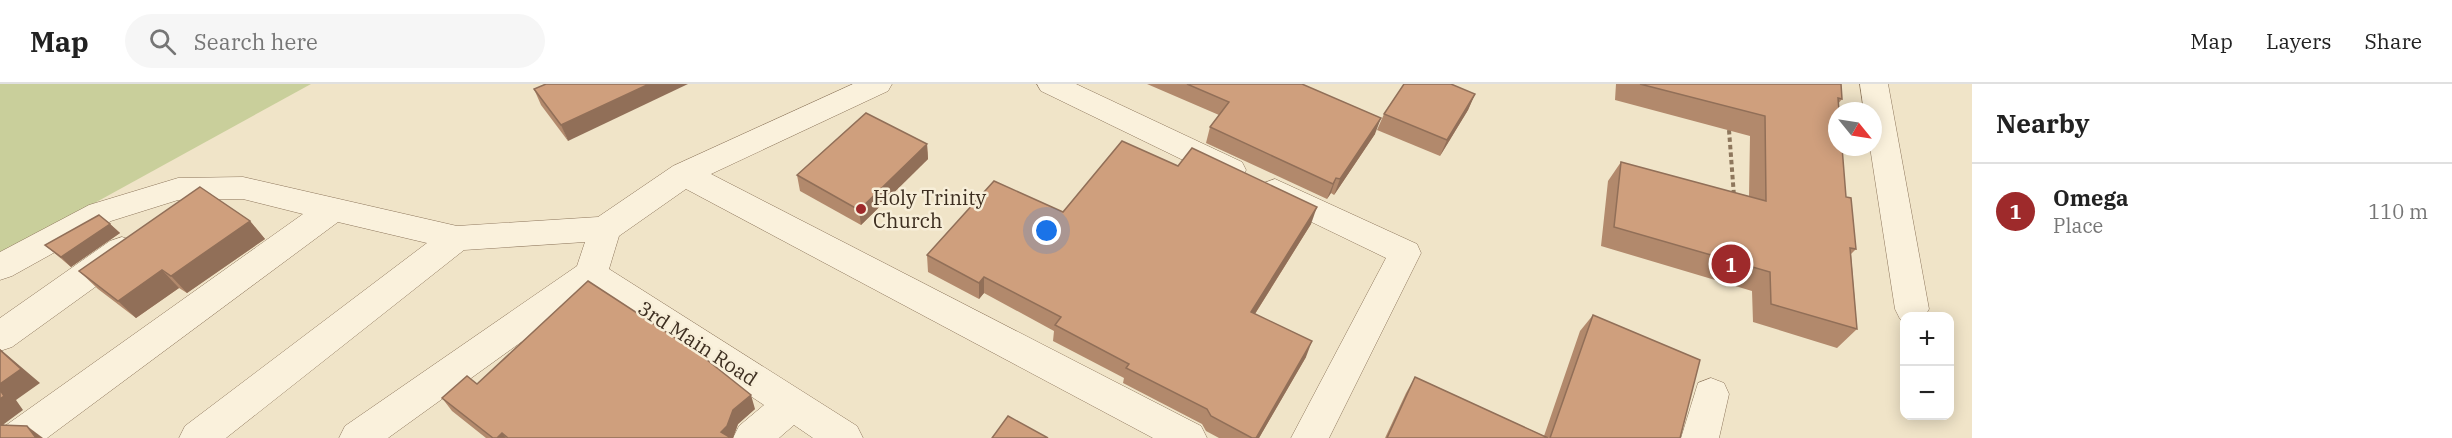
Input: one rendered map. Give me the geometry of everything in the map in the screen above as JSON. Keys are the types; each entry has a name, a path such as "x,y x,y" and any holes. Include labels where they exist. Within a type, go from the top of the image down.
{"street":[{"path":"0,267 100,213 178,189 243,188 457,238 605,229 684,174 878,84"},
{"path":"1051,84 1405,253 1310,438"},
{"path":"1874,84 1912,309"},
{"path":"684,174 1188,438"},
{"path":"0,337 212,188"},
{"path":"18,438 333,209"},
{"path":"358,438 445,380 591,274 605,229"},
{"path":"198,438 457,238"},
{"name":"3rd Main Road","path":"591,274 844,438"},
{"path":"1700,438 1712,394"},
{"path":"752,438 792,404"}],"path":[{"path":"1730,130 1735,206"}],"green space":[{"path":"0,84 311,84 0,255"}],"building":[{"path":"546,84 649,84 561,125 534,89"},
{"path":"1187,84 1302,84 1381,118 1340,179 1336,178 1333,184 1210,127 1229,102"},
{"path":"1404,84 1451,84 1475,94 1447,140 1384,114"},
{"path":"1640,84 1841,84 1842,99 1838,98 1838,102 1828,102 1828,156 1843,156 1846,197 1851,198 1856,249 1850,248 1857,329 1771,304 1770,272 1614,227 1621,162 1766,201 1765,116"},
{"path":"866,113 927,144 859,210 797,175"},
{"path":"1122,141 1178,166 1192,148 1317,207 1251,312 1312,341 1256,438 1211,416 1207,409 1126,368 1129,364 1055,325 1061,317 984,277 979,283 927,255 994,181 1063,212"},
{"path":"200,187 250,221 171,276 162,270 118,301 79,271"},
{"path":"99,215 110,224 61,257 45,245"},
{"path":"588,281 697,352 751,395 733,410 727,426 721,432 731,438 508,438 502,433 497,438 493,438 442,398 467,376 477,384"},
{"path":"1593,315 1700,360 1680,438 1550,438"},
{"path":"0,350 21,369 0,384"},
{"path":"1415,377 1548,438 1387,438"},
{"path":"1008,416 1048,438 992,438"},
{"path":"0,425 27,426 36,438 0,438"}],"place":[{"name":"Holy Trinity Church","path":"861,209"},
{"name":"Omega","path":"1731,264"}]}
